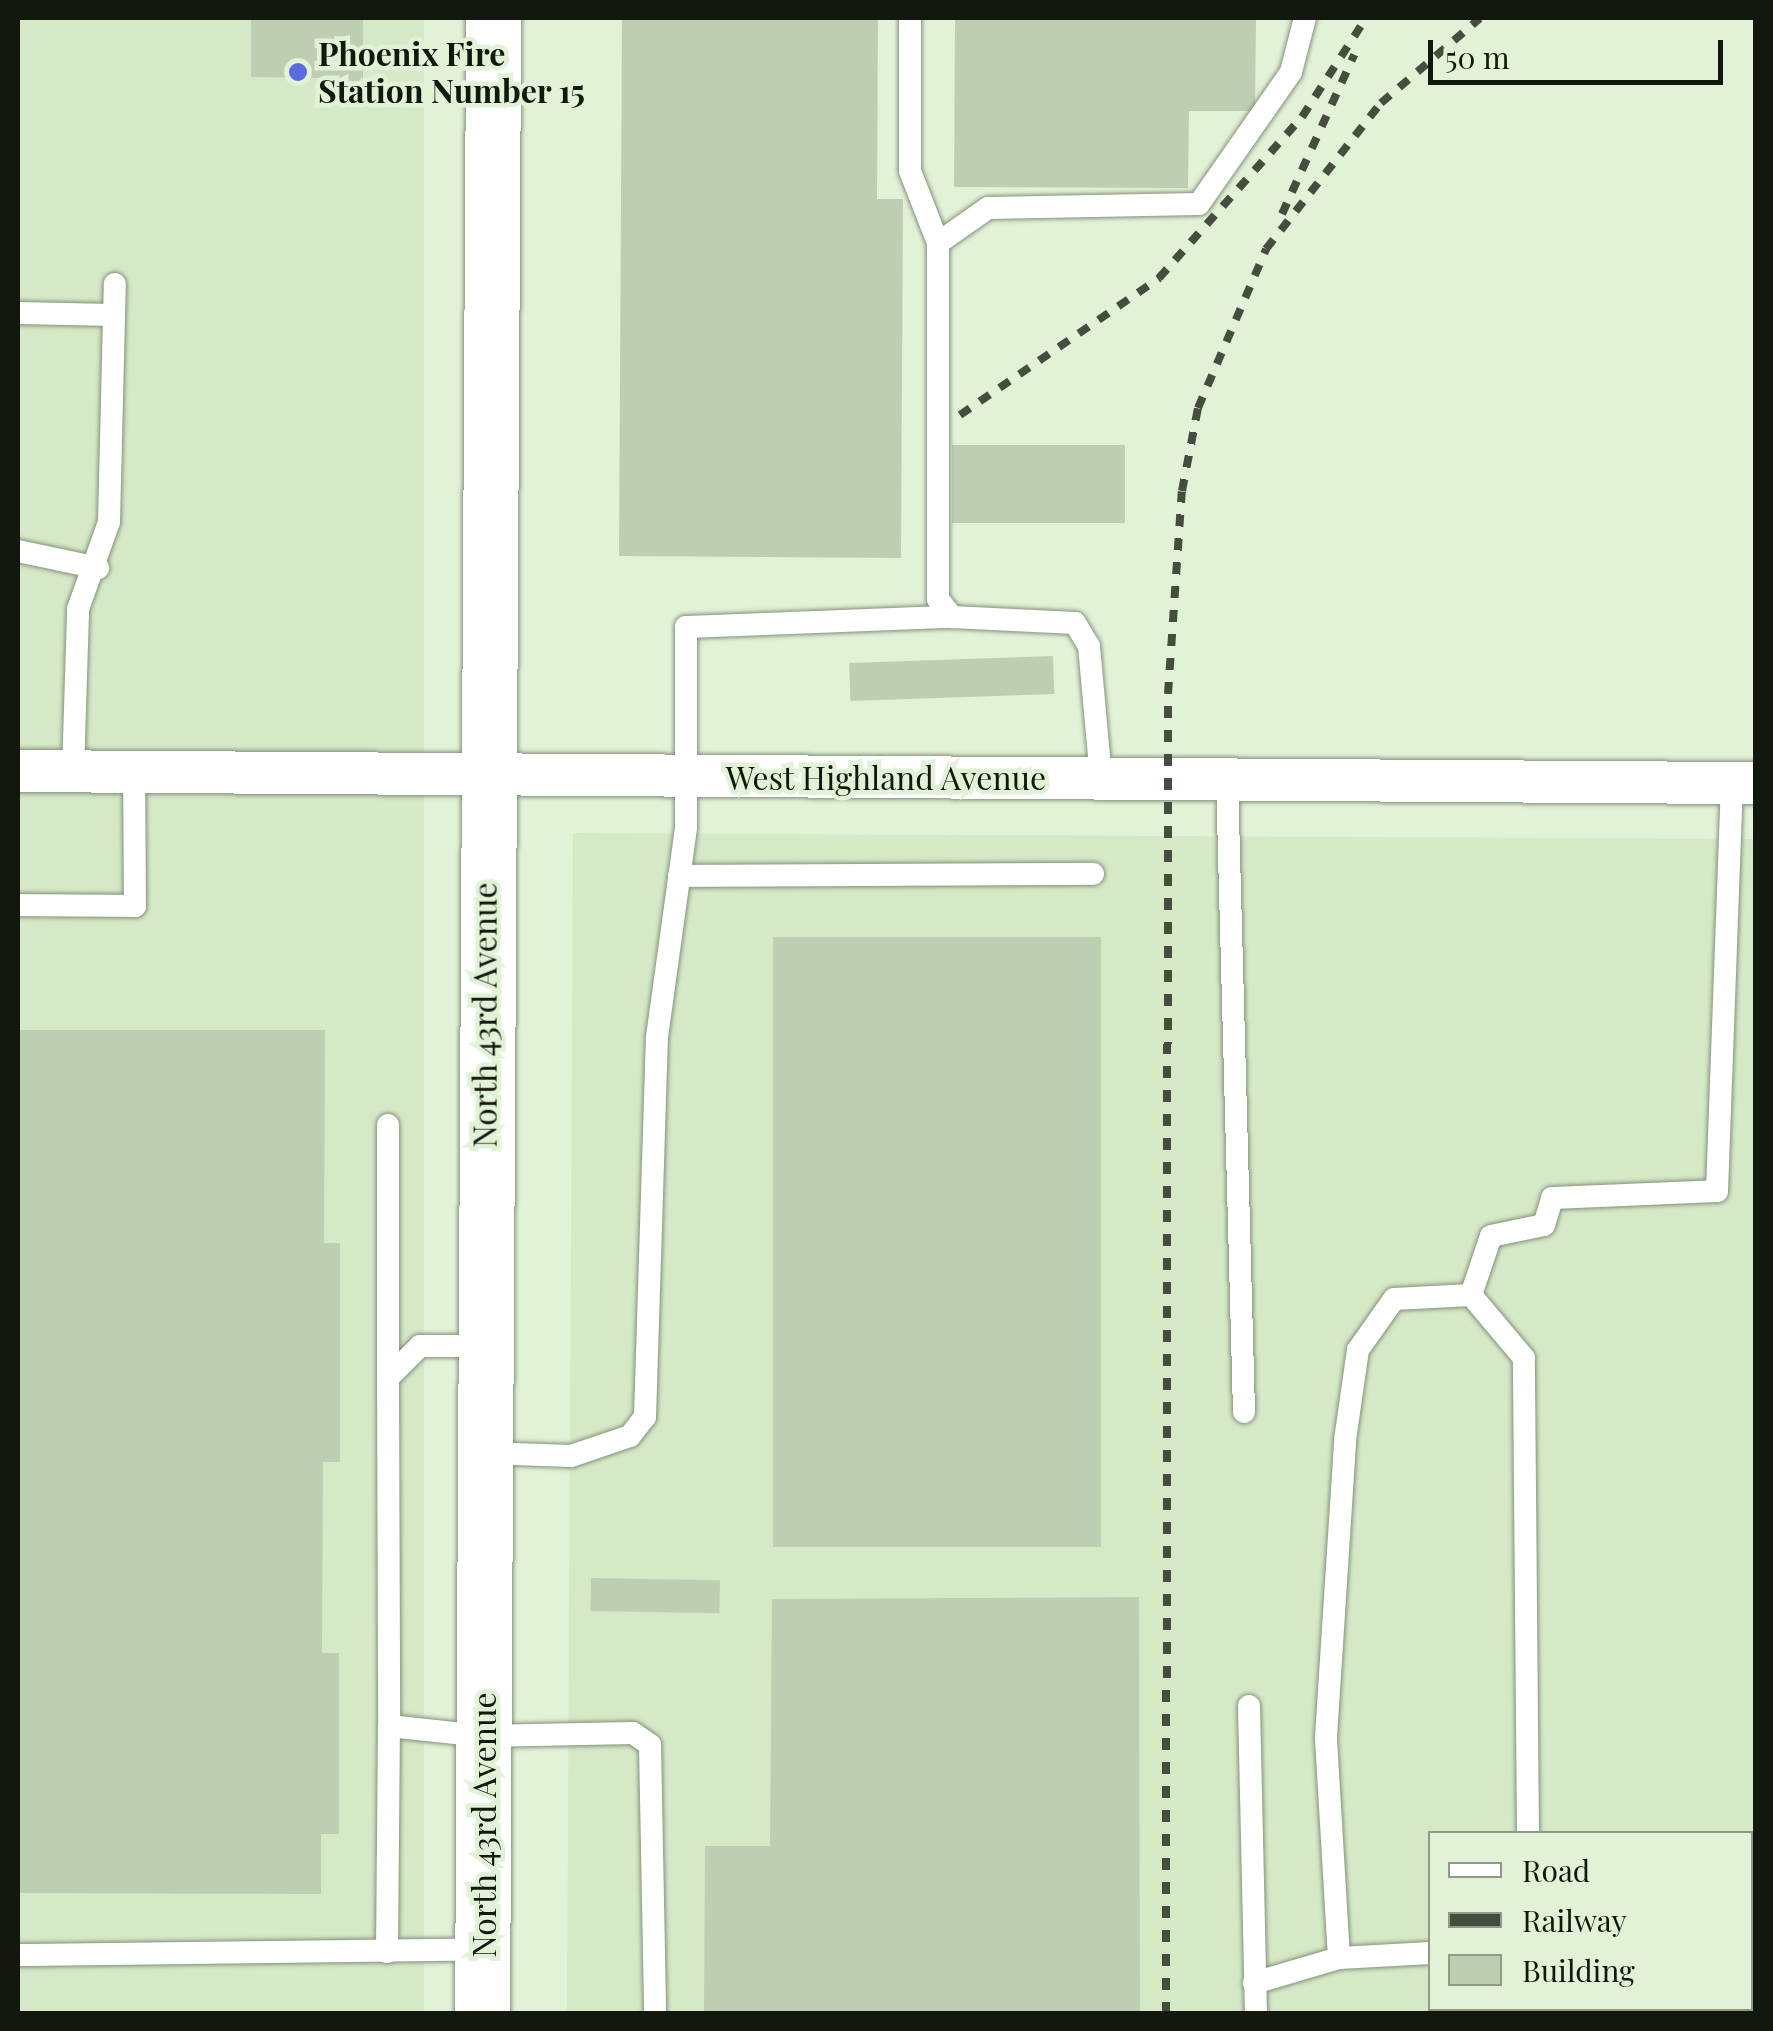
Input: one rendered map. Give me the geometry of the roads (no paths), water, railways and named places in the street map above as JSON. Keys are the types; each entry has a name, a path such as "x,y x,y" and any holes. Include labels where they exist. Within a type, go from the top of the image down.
{"main road":[{"name":"North 43rd Avenue","path":"482,2014 484,774 492,18"}],"street":[{"name":"West Highland Avenue","path":"18,771 1744,783"}],"lane":[{"path":"910,18 910,170 938,243 938,599 952,617"},
{"path":"938,243 988,208 1199,204 1291,72 1305,18"},
{"path":"73,772 78,608 98,568 109,522 115,284"},
{"path":"18,313 114,315"},
{"path":"18,551 98,568"},
{"path":"484,1453 571,1456 630,1436 645,1417 658,1038 679,876 685,776 686,627 952,617 1074,623 1089,646 1101,779"},
{"path":"18,905 135,906 134,772"},
{"path":"1228,779 1244,1412"},
{"path":"1471,1296 1490,1236 1544,1225 1552,1198 1717,1190 1744,783"},
{"path":"679,876 1093,874"},
{"path":"387,1952 388,1125"},
{"path":"1471,1296 1524,1358 1528,1831"},
{"path":"1339,1958 1326,1737 1345,1440 1358,1350 1394,1299 1471,1296"},
{"path":"388,1378 420,1346 483,1346"},
{"path":"1249,1706 1256,2014"},
{"path":"389,1726 483,1736 633,1734 650,1745 655,2014"},
{"path":"18,1955 482,1948"},
{"path":"1254,1983 1339,1958 1428,1952"}],"railway":[{"path":"960,415 1159,278 1302,117 1366,18"},
{"path":"1166,2014 1168,694 1182,491 1198,408 1266,249 1381,103 1480,18"},
{"path":"1282,214 1354,55"}],"place":[{"name":"Phoenix Fire Station Number 15","path":"298,72"}]}
